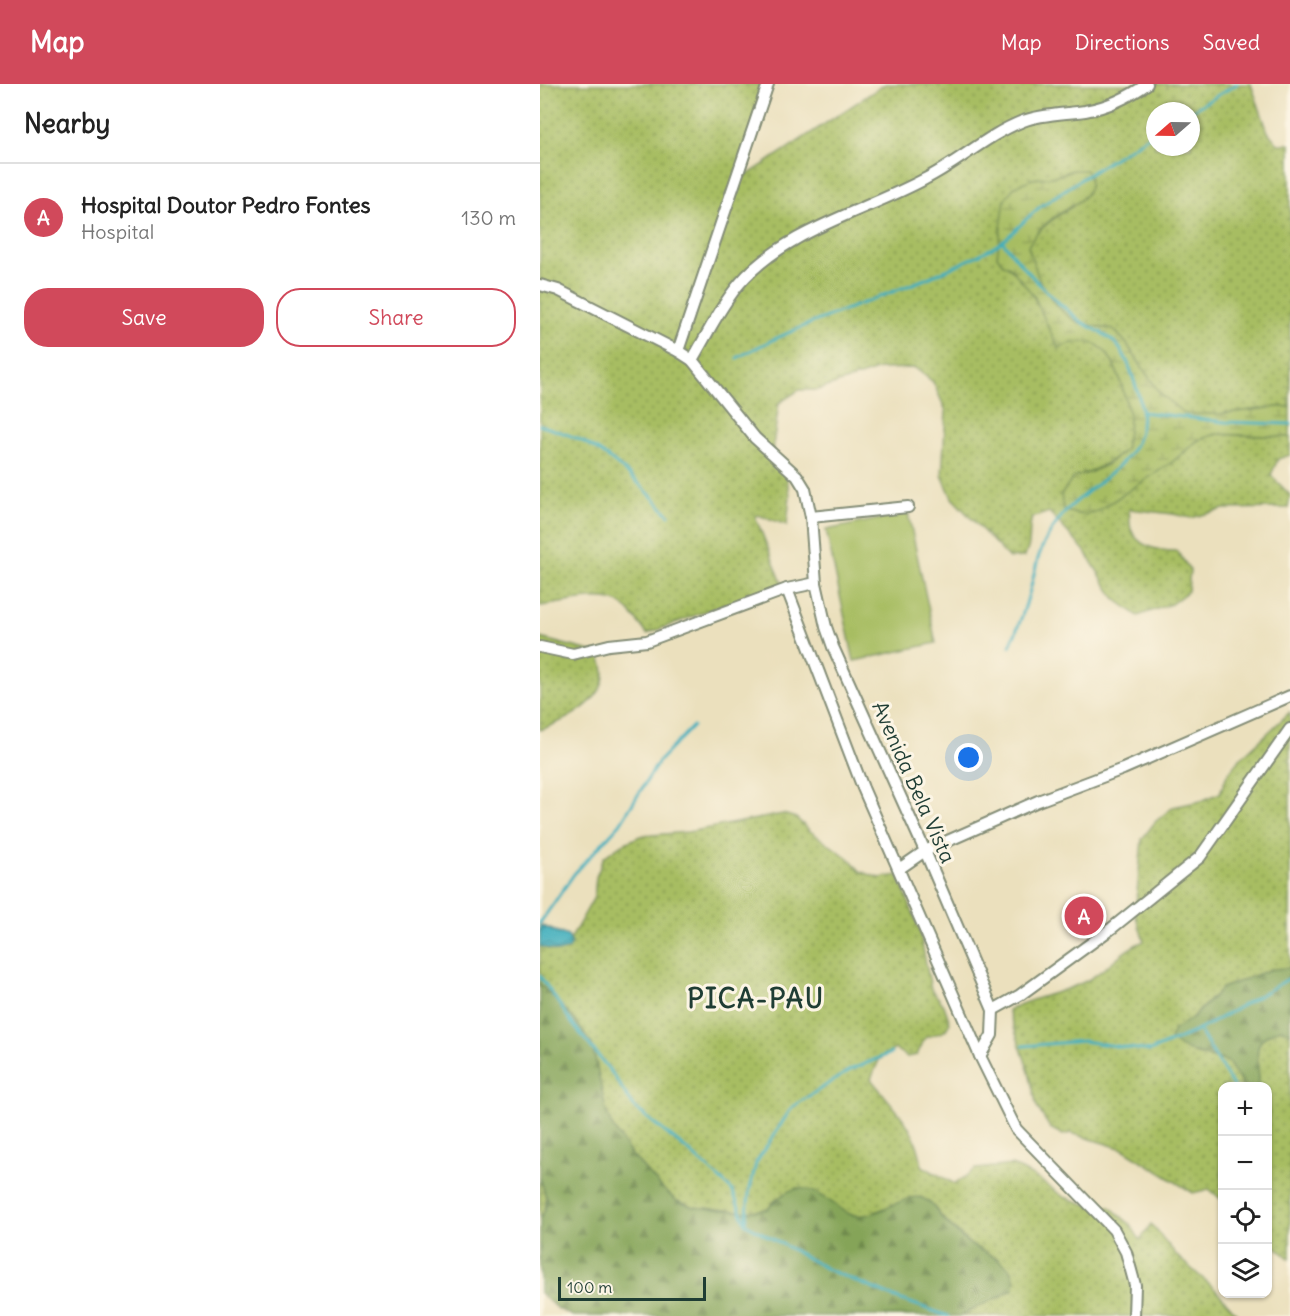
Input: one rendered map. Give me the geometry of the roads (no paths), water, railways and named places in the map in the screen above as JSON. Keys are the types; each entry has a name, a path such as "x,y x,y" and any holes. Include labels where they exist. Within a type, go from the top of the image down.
{"street":[{"path":"678,351 768,84"},
{"path":"692,360 740,283 764,261 803,236 862,208 895,196 1018,123 1032,118 1089,110 1113,103 1147,84"},
{"name":"Avenida Bela Vista","path":"540,285 558,290 692,360 755,438 802,482 808,498 816,584 826,627 841,668 925,851 993,1010 992,1035 980,1056"},
{"path":"811,517 908,507"},
{"path":"540,647 573,654 609,645 646,641 787,589 816,584"},
{"path":"787,589 863,788 980,1056 1016,1129 1114,1230 1126,1252 1135,1285 1134,1316"},
{"path":"899,869 925,851 1038,801 1123,769 1290,696"},
{"path":"993,1010 1020,995 1112,928 1200,857 1290,729"}],"water":[{"path":"540,925 568,936 571,943 569,949 558,952 540,946"}],"waterway":[{"path":"1200,106 1237,84"},
{"path":"737,358 799,328 961,264 992,248 1044,204 1146,138"},
{"path":"1003,242 1058,302 1079,320 1109,337 1117,345 1129,366 1142,412 1140,430 1125,460 1068,509 1047,538 1010,646"},
{"path":"1142,412 1225,422 1290,424"},
{"path":"540,425 579,439 608,457 669,515"},
{"path":"540,923 574,874 620,824 659,761 693,726"},
{"path":"540,976 572,1023 612,1073 634,1107 732,1190 746,1224 829,1270 896,1298 948,1316"},
{"path":"1023,1046 1083,1041 1150,1051 1199,1030 1290,978"},
{"path":"1199,1030 1231,1082"},
{"path":"746,1223 749,1193 756,1163 792,1107 850,1070 891,1053"}],"place":[{"name":"Hospital Doutor Pedro Fontes","path":"1084,916"}],"district":[{"name":"PICA-PAU","path":"756,998"}]}
